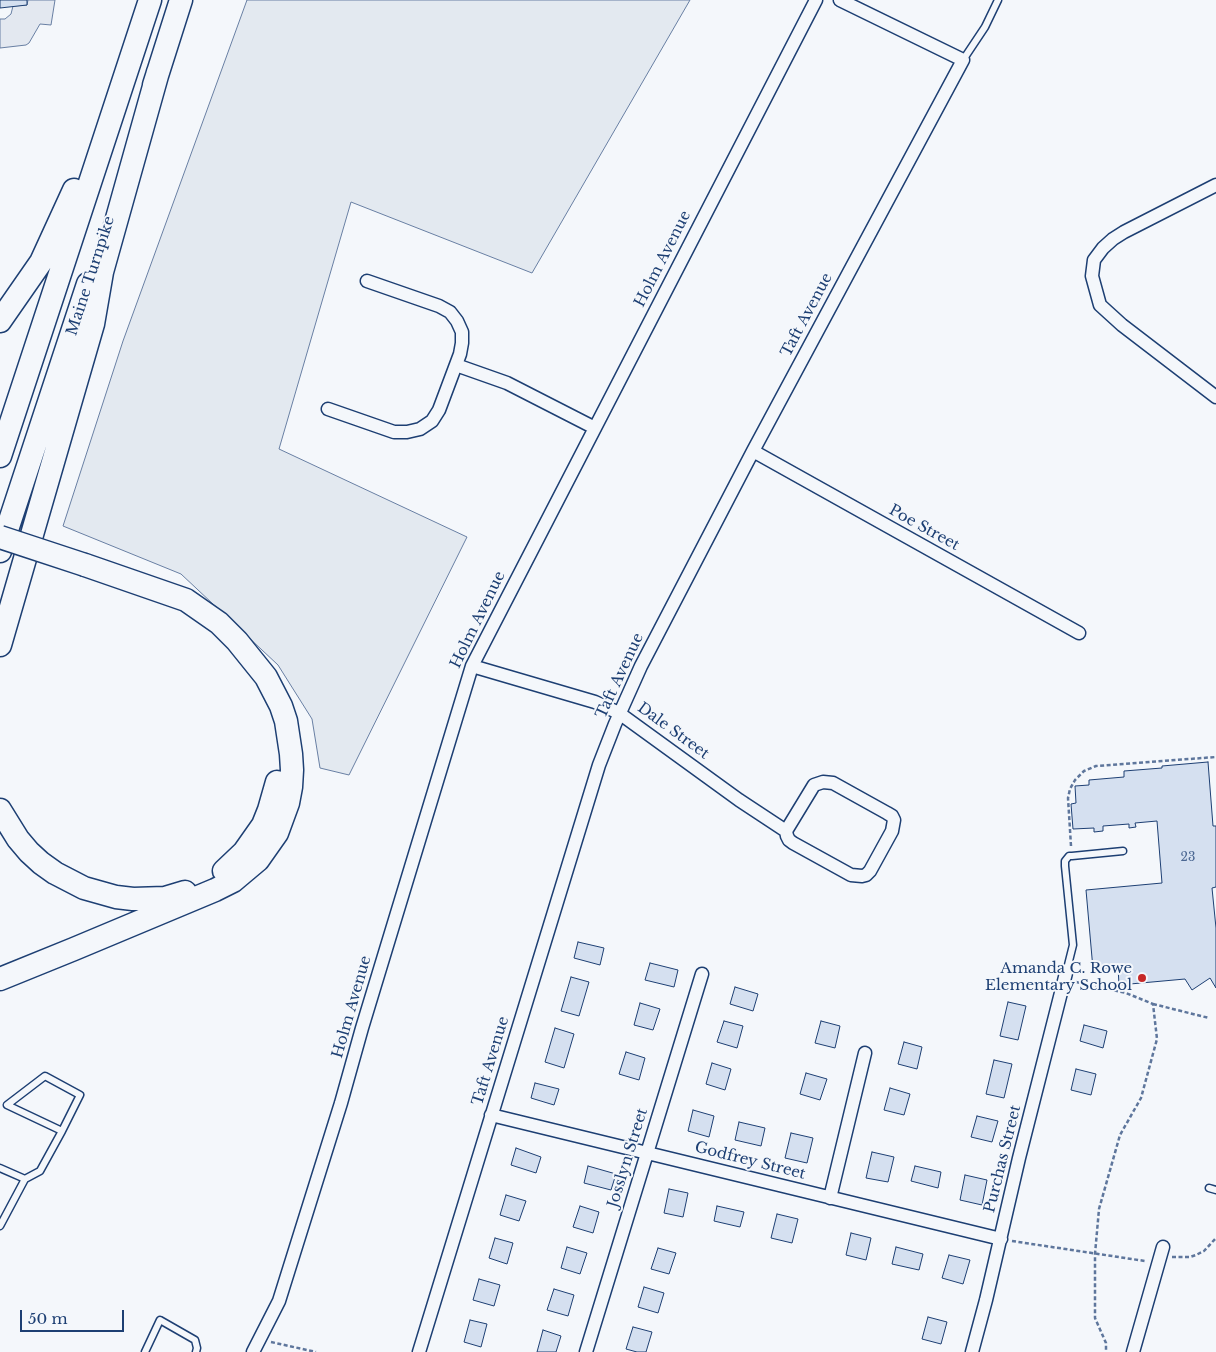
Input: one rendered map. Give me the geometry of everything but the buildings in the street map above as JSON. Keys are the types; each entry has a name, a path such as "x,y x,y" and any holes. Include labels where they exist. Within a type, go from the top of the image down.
{"highway":[{"name":"Maine Turnpike","path":"0,456 150,0"},
{"name":"Maine Turnpike","path":"0,551 180,0"},
{"path":"0,645 93,324 102,272 158,72"},
{"path":"0,321 42,262 75,189 92,176"},
{"path":"0,537 180,611 215,637 246,671 264,698 272,721 278,763 278,779 270,810 263,825 244,852 222,873 188,891 165,898 116,897 100,894 55,873 41,863 18,839 0,810"},
{"path":"0,551 83,571 186,600 220,623 266,678 277,698 288,737 292,770 292,787 277,833 258,860 233,881 83,946 0,979"}],"street":[{"name":"Holm Avenue","path":"253,1352 279,1301 341,1103 472,666 816,0"},
{"path":"840,0 963,60"},
{"name":"Taft Avenue","path":"419,1352 598,765 641,666 752,451 963,60"},
{"path":"1214,189 1113,239 1102,248 1094,260 1092,276 1100,305 1122,325 1216,397"},
{"path":"328,409 394,432 420,429 432,421 439,410 456,365 462,344 462,332 450,312 439,306 367,281"},
{"path":"456,365 507,383 595,428"},
{"name":"Poe Street","path":"752,451 1079,633"},
{"name":"Dale Street","path":"472,666 595,702 620,713 739,800 786,830"},
{"path":"823,782 833,783 887,812 894,820 892,832 870,872 862,876 851,875 794,843 790,840 786,830 814,786 823,782"},
{"name":"Josslyn Street","path":"586,1352 702,974"},
{"name":"Purchas Street","path":"972,1352 1065,977"},
{"path":"830,1198 865,1053"},
{"name":"Godfrey Street","path":"492,1115 1001,1240"},
{"path":"1133,1352 1163,1247"}],"lane":[{"path":"963,60 985,27 998,0"},
{"path":"1065,977 1073,944 1066,861 1069,856 1124,851"},
{"path":"1,1223 24,1179 40,1171 62,1131 80,1094 44,1076 7,1105 62,1131"},
{"path":"0,1168 24,1179"},
{"path":"1209,1188 1216,1190"},
{"path":"145,1352 160,1320 195,1340 196,1352"}],"path":[{"path":"1072,856 1068,798 1075,780 1084,771 1096,766 1216,757"},
{"path":"1065,977 1126,993 1153,1004 1209,1018"},
{"path":"1106,1352 1106,1343 1095,1318 1099,1209 1120,1134 1141,1098 1157,1039 1153,1004"},
{"path":"1001,1240 1159,1262 1171,1257 1190,1257 1196,1255 1204,1251 1216,1238"},
{"path":"260,1339 316,1352"}],"shaded area":[{"path":"28,0 55,0 51,25 40,24 26,45 0,48 0,19 5,19 11,14 13,6 27,5"},
{"path":"247,0 690,0 532,273 351,202 279,449 467,537 349,775 320,768 312,719 278,665 181,574 63,526 123,341"}],"place":[{"name":"Amanda C. Rowe Elementary School","path":"1142,978"}]}
